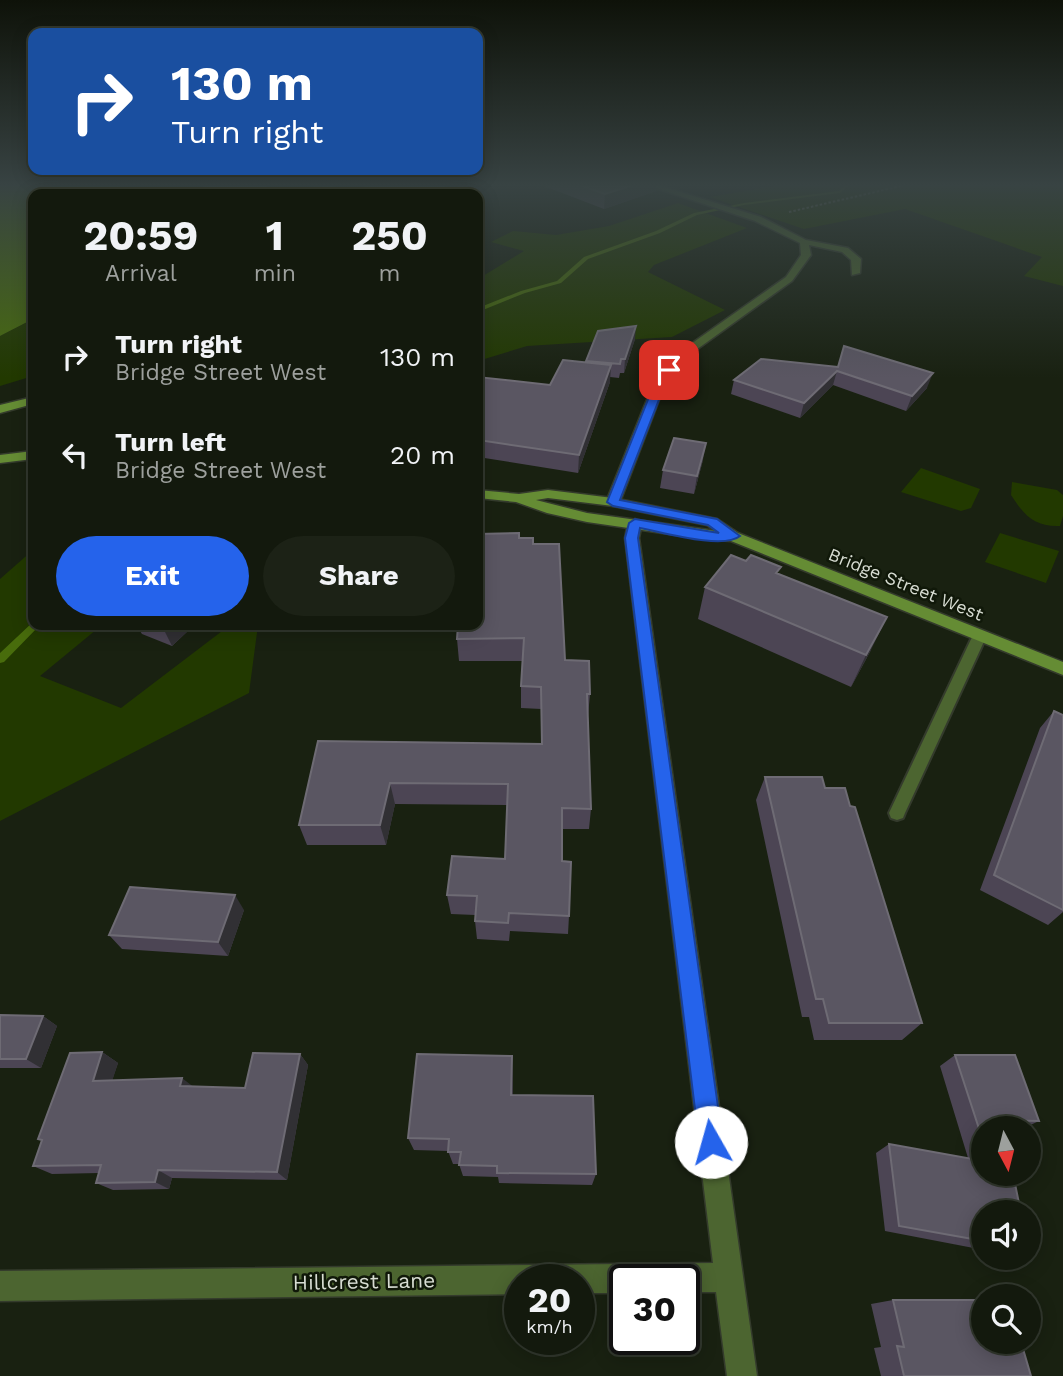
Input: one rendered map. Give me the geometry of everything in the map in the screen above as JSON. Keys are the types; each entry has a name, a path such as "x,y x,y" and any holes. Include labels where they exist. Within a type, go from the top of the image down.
{"main road":[{"path":"3,406 28,400"},
{"path":"0,458 28,455"},
{"name":"Bridge Street West","path":"483,494 519,498 548,494 613,502 712,522 733,536 1063,670"},
{"name":"Bridge Street West","path":"519,498 543,509 710,537 733,536"}],"street":[{"path":"613,502 656,392 669,370 685,353 789,279 806,255 805,250"},
{"path":"845,250 856,259 855,272"},
{"path":"635,523 632,538 741,1376"},
{"name":"Hillcrest Lane","path":"0,1286 729,1277"}],"lane":[{"path":"897,813 980,635"}],"shaded area":[{"path":"0,250 28,250 28,322 0,336"},
{"path":"521,250 691,250 654,265 648,272 725,310 672,337 527,346 483,359 483,276 524,251"},
{"path":"1023,250 1063,250 1063,286 1024,276 1042,257"},
{"path":"28,322 28,378 0,386 0,336"},
{"path":"921,468 980,489 971,508 961,511 901,492"},
{"path":"1012,482 1057,490 1063,495 1060,526 1036,522 1025,514 1011,495"},
{"path":"1000,533 1059,551 1046,583 985,562"},
{"path":"28,554 28,630 96,630 40,676 121,708 223,630 257,630 249,693 0,821 0,579"}],"building":[{"path":"636,326 625,359 621,359 620,364 586,361 598,331"},
{"path":"844,346 933,373 912,396 837,371 804,403 734,380 761,359 838,367"},
{"path":"563,360 611,365 579,455 483,441 483,378 550,385"},
{"path":"674,438 706,443 697,476 663,470"},
{"path":"519,533 519,538 533,538 533,544 559,544 565,660 589,661 590,694 587,694 591,809 562,808 562,861 571,862 569,916 509,913 508,923 475,921 477,896 447,895 452,856 505,859 508,784 390,783 380,825 299,825 318,741 542,744 541,687 521,686 524,638 457,639 458,630 483,630 483,534"},
{"path":"731,555 746,561 751,555 781,567 776,573 887,617 866,655 705,587"},
{"path":"1054,711 1063,715 1063,910 994,875"},
{"path":"765,777 822,777 825,788 845,788 850,806 855,807 922,1023 829,1023 823,999 816,999"},
{"path":"130,887 235,895 218,942 109,935"},
{"path":"0,1015 43,1016 26,1059 0,1059"},
{"path":"102,1052 93,1081 182,1078 180,1086 245,1088 253,1053 300,1054 277,1172 158,1170 155,1182 96,1183 101,1165 33,1166 42,1140 38,1139 70,1053"},
{"path":"417,1054 512,1056 511,1095 593,1096 596,1174 497,1173 497,1166 459,1165 461,1152 448,1152 449,1139 408,1138"},
{"path":"955,1055 1015,1055 1037,1116 975,1116"},
{"path":"889,1144 971,1159 971,1186 1015,1186 1018,1200 971,1200 971,1239 899,1226"},
{"path":"893,1300 971,1300 971,1354 1025,1354 1031,1376 904,1376 897,1346 904,1347"}],"waterway":[{"path":"483,308 523,292 559,282 586,258 608,250"},
{"path":"0,659 30,630"}],"route":[{"path":"669,370 656,392 613,502 712,522 733,536 710,537 635,523 632,538 711,1142"}]}
